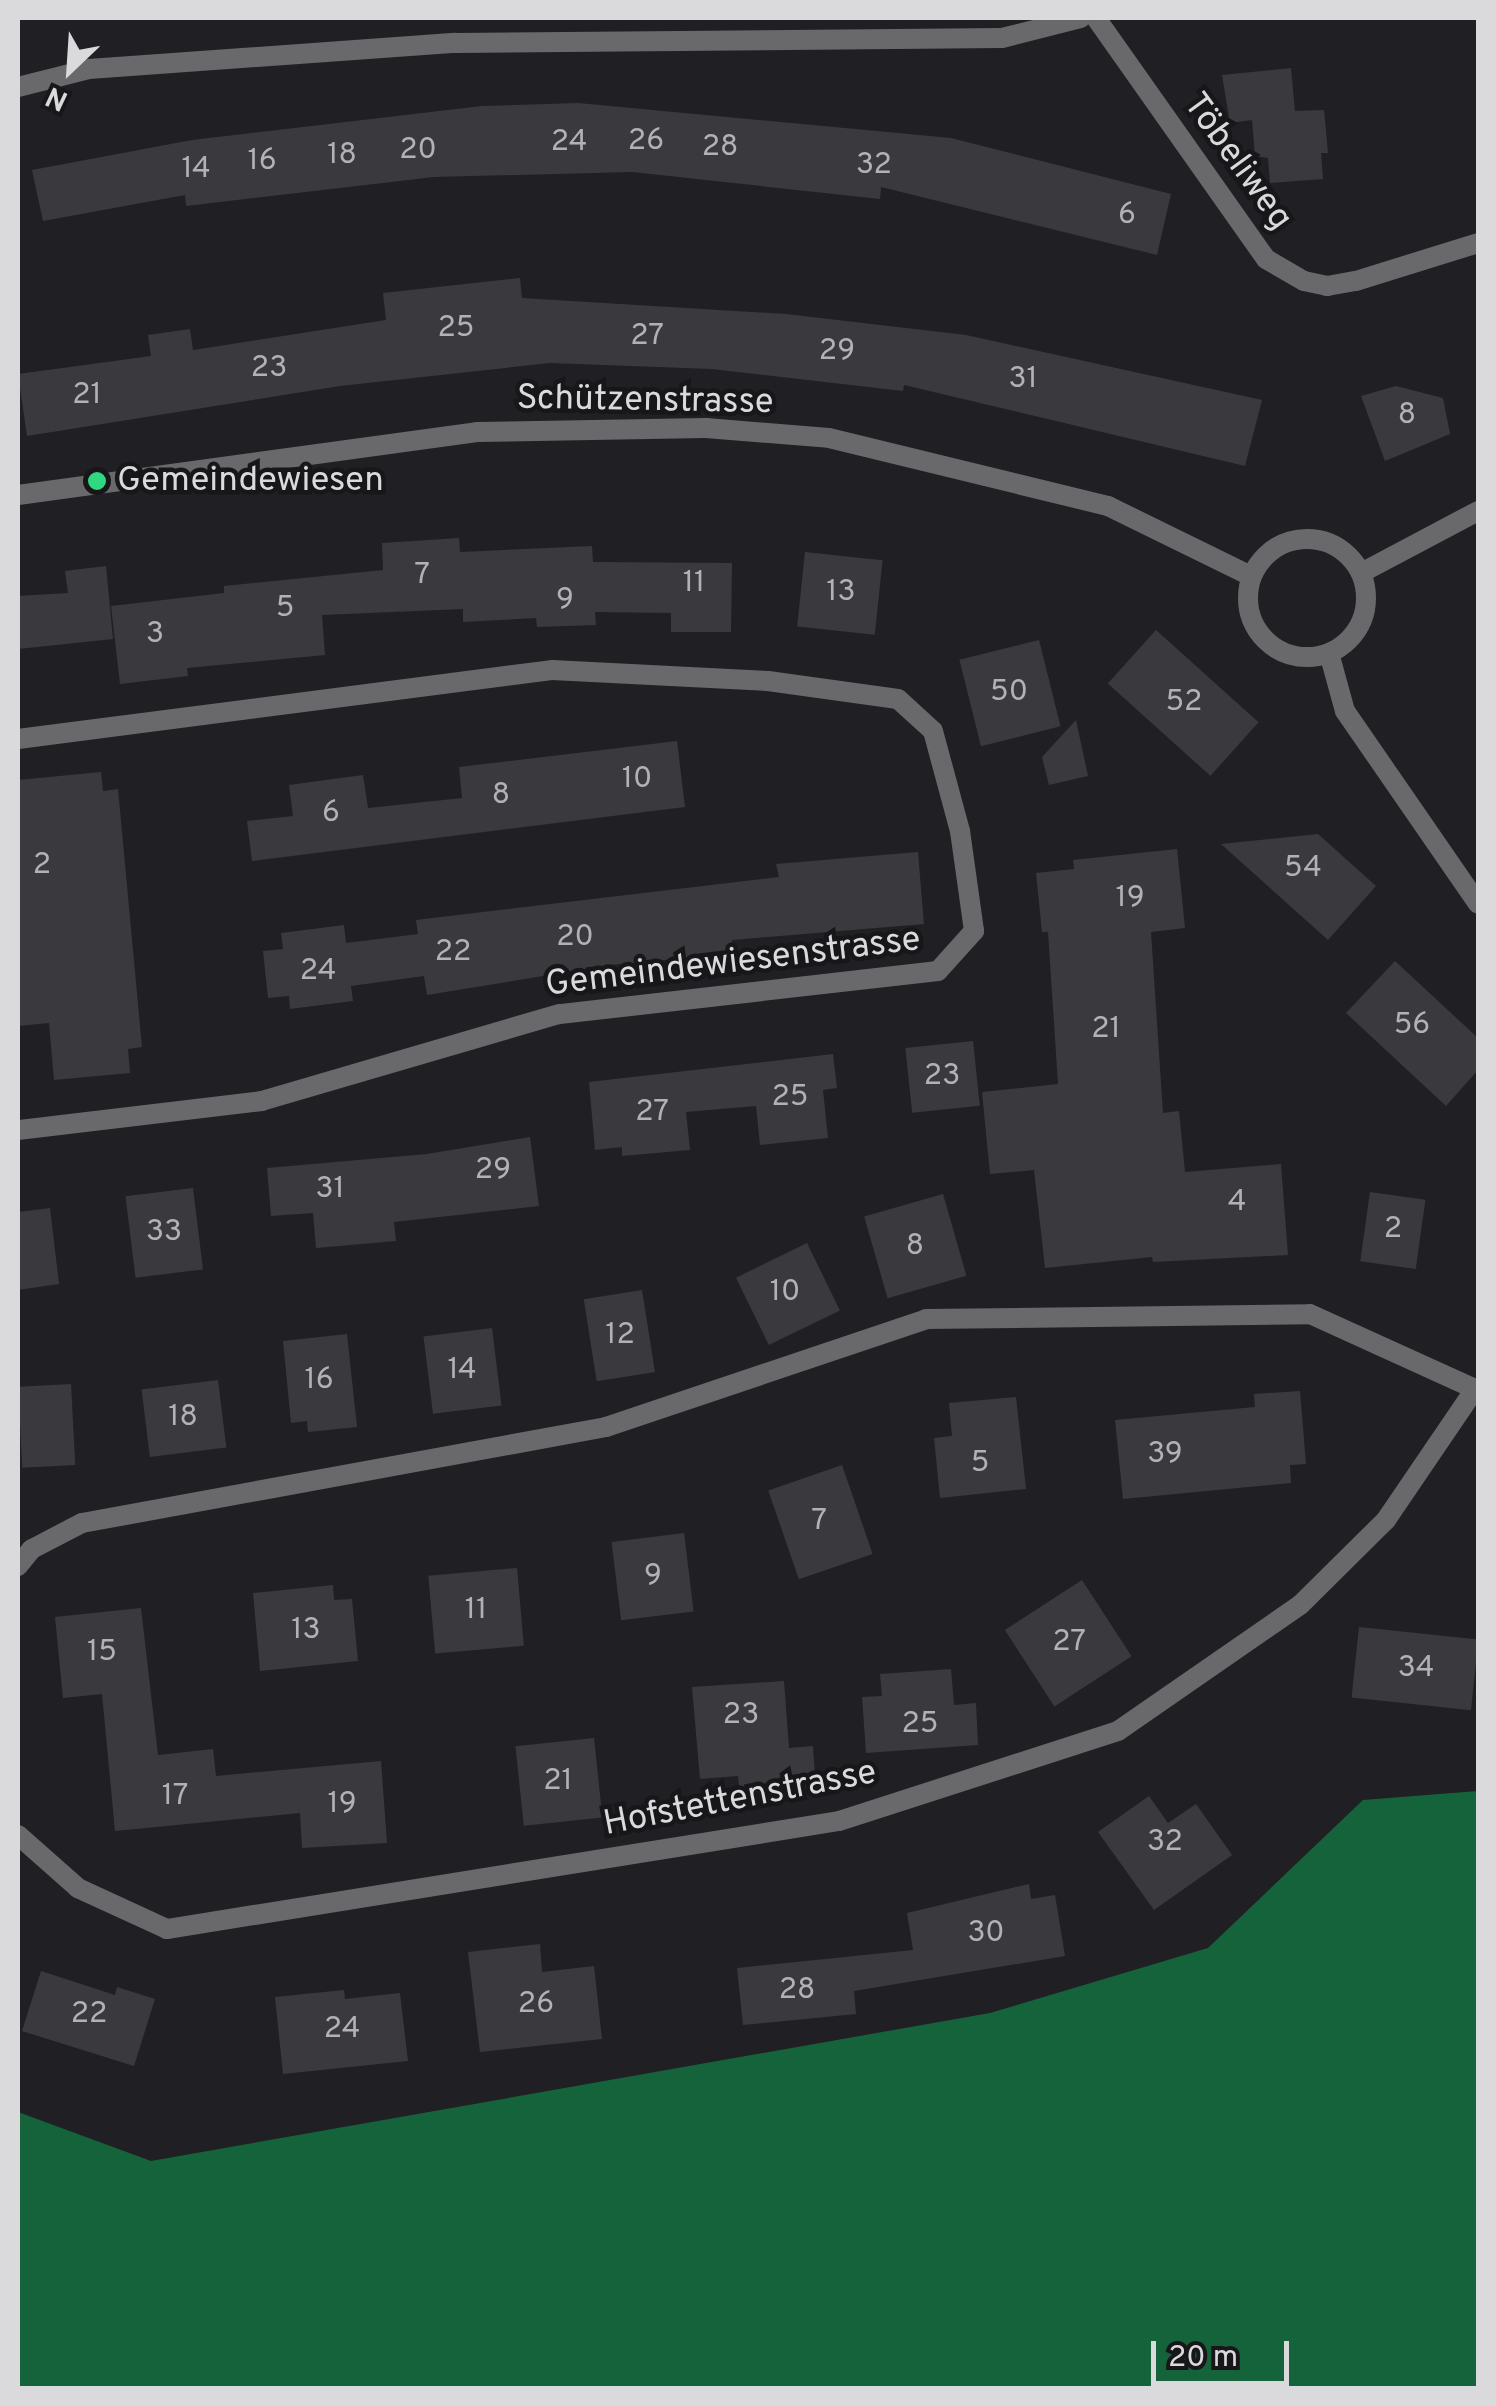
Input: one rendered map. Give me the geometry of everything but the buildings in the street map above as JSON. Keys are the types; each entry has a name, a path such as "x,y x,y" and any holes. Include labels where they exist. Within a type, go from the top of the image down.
{"street":[{"path":"18,87 89,69 456,43 1002,38 1081,18"},
{"name":"Töbeliweg","path":"1096,18 1266,258 1304,281 1328,286 1356,281 1478,244"},
{"name":"Schützenstrasse","path":"18,495 477,432 706,428 829,438 1108,506 1251,576"},
{"path":"1361,573 1478,511"},
{"path":"1297,539 1336,546 1361,573 1365,611 1358,629 1329,654 1290,655 1272,646 1250,615 1251,576 1262,558 1297,539"},
{"path":"1329,654 1345,711 1478,904"},
{"name":"Gemeindewiesenstrasse","path":"18,740 552,670 768,681 898,699 934,731 960,830 974,931 938,971 559,1014 262,1101 18,1130"},
{"name":"Hofstettenstrasse","path":"18,1566 32,1549 82,1523 606,1428 926,1319 1310,1314 1477,1385 1386,1520 1300,1605 1118,1731 839,1820 168,1929 78,1888 18,1835"}],"green space":[{"path":"1478,1791 1478,2388 18,2388 18,2112 151,2161 990,2013 1208,1948 1363,1800"}],"place":[{"name":"Gemeindewiesen","path":"97,481"}]}
